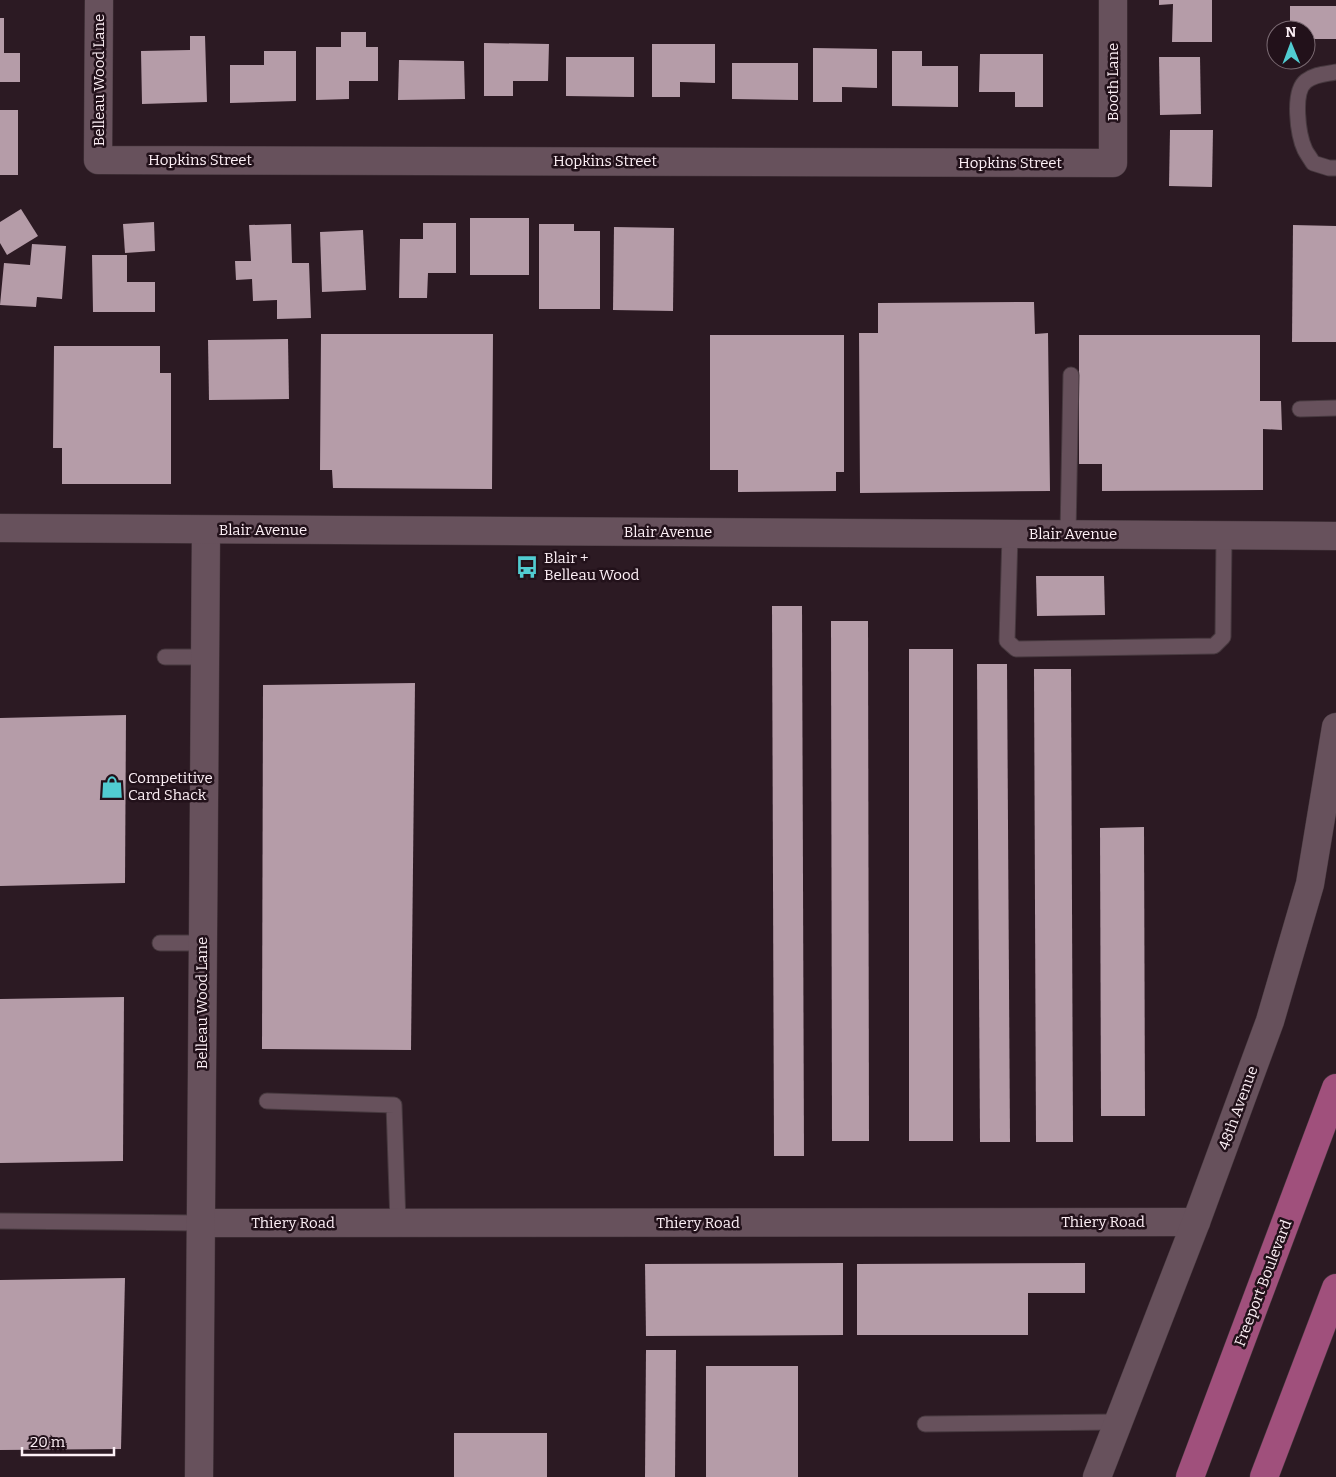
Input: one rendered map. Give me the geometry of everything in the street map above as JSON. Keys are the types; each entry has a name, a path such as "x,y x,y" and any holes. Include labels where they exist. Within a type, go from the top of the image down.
{"main road":[{"name":"Freeport Boulevard","path":"1190,1477 1336,1088"},
{"path":"1264,1477 1336,1288"}],"street":[{"name":"Belleau Wood Lane","path":"98,160 99,0"},
{"name":"Booth Lane","path":"1113,163 1114,0"},
{"name":"Hopkins Street","path":"98,160 1113,163"},
{"name":"Blair Avenue","path":"0,528 1336,536"},
{"name":"Belleau Wood Lane","path":"199,1477 206,530"},
{"name":"48th Avenue","path":"1097,1477 1196,1222 1270,1021 1310,884 1336,727"},
{"name":"Thiery Road","path":"200,1223 1196,1222"}],"lane":[{"path":"1336,72 1316,75 1304,82 1298,95 1298,124 1305,149 1313,163 1336,168"},
{"path":"1068,534 1071,376"},
{"path":"1300,409 1336,408"},
{"path":"1010,534 1007,641 1016,649 1214,646 1223,637 1224,535"},
{"path":"165,657 205,657"},
{"path":"160,943 202,943"},
{"path":"267,1101 394,1105 398,1223"},
{"path":"0,1221 200,1223"},
{"path":"925,1424 1118,1422"}],"building":[{"path":"1159,0 1212,0 1212,42 1172,42 1173,4 1159,5"},
{"path":"1290,6 1336,6 1336,39 1316,39 1316,20 1290,20"},
{"path":"0,18 4,18 4,53 20,53 20,82 0,82"},
{"path":"341,32 366,32 366,47 378,47 378,81 349,81 349,99 316,100 316,47 341,47"},
{"path":"190,36 205,36 207,102 142,104 141,51 190,50"},
{"path":"484,43 549,44 548,81 513,81 513,96 484,96"},
{"path":"652,44 715,44 715,83 680,82 680,97 652,97"},
{"path":"813,48 877,49 877,88 842,87 842,102 813,102"},
{"path":"264,51 296,51 296,101 230,103 230,65 264,65"},
{"path":"892,51 922,51 922,66 958,66 958,107 892,106"},
{"path":"980,54 1043,54 1043,107 1015,107 1015,92 979,92"},
{"path":"566,57 634,57 634,97 566,96"},
{"path":"1159,57 1200,57 1201,114 1160,115"},
{"path":"399,60 464,61 465,99 398,100"},
{"path":"732,63 798,63 798,100 732,99"},
{"path":"0,110 18,110 18,175 0,175"},
{"path":"1170,130 1213,130 1212,187 1169,186"},
{"path":"21,209 38,236 7,255 0,243 0,222"},
{"path":"470,218 529,218 529,275 470,275"},
{"path":"154,222 155,251 125,253 123,224"},
{"path":"423,223 456,223 456,273 428,273 427,298 399,298 400,239 423,239"},
{"path":"291,224 292,263 309,263 311,318 277,319 277,300 253,301 252,279 236,280 235,261 251,261 249,225"},
{"path":"539,224 574,224 574,231 600,231 600,309 539,309"},
{"path":"1293,225 1336,226 1336,342 1292,342"},
{"path":"614,227 674,228 673,311 613,310"},
{"path":"363,230 366,290 322,292 320,232"},
{"path":"32,244 66,246 62,299 37,297 36,307 0,305 4,263 30,265"},
{"path":"92,255 127,255 127,282 155,282 155,312 93,312"},
{"path":"1034,302 1035,334 1048,333 1050,491 860,493 859,333 878,333 878,303"},
{"path":"321,334 493,334 492,489 333,488 332,470 320,470"},
{"path":"710,335 844,335 844,472 836,472 836,491 738,492 738,470 710,470"},
{"path":"1079,335 1260,335 1260,401 1281,401 1282,430 1263,429 1263,490 1102,491 1102,464 1079,464"},
{"path":"288,339 289,399 209,400 208,340"},
{"path":"54,346 160,346 160,373 171,373 171,484 62,484 62,448 53,448"},
{"path":"1036,576 1104,576 1105,615 1037,616"},
{"path":"772,606 802,606 804,1156 774,1156"},
{"path":"831,621 868,621 869,1141 832,1141"},
{"path":"909,649 953,649 953,1141 909,1141"},
{"path":"977,664 1007,664 1010,1142 980,1142"},
{"path":"1034,669 1071,669 1073,1142 1036,1142"},
{"path":"415,683 411,1050 262,1049 263,685"},
{"path":"126,715 125,883 0,886 0,718"},
{"path":"1144,827 1145,1116 1101,1116 1100,828"},
{"path":"124,997 123,1161 0,1163 0,999"},
{"path":"843,1263 843,1335 646,1336 645,1264"},
{"path":"1085,1263 1085,1293 1028,1293 1028,1335 857,1335 857,1264"},
{"path":"125,1278 121,1449 0,1450 0,1280"},
{"path":"646,1350 676,1350 675,1477 645,1477"},
{"path":"706,1366 798,1366 798,1477 706,1477"},
{"path":"454,1433 547,1433 547,1477 454,1477"}],"place":[{"name":"Blair + Belleau Wood","path":"527,567"},
{"name":"Competitive Card Shack","path":"112,787"}]}
